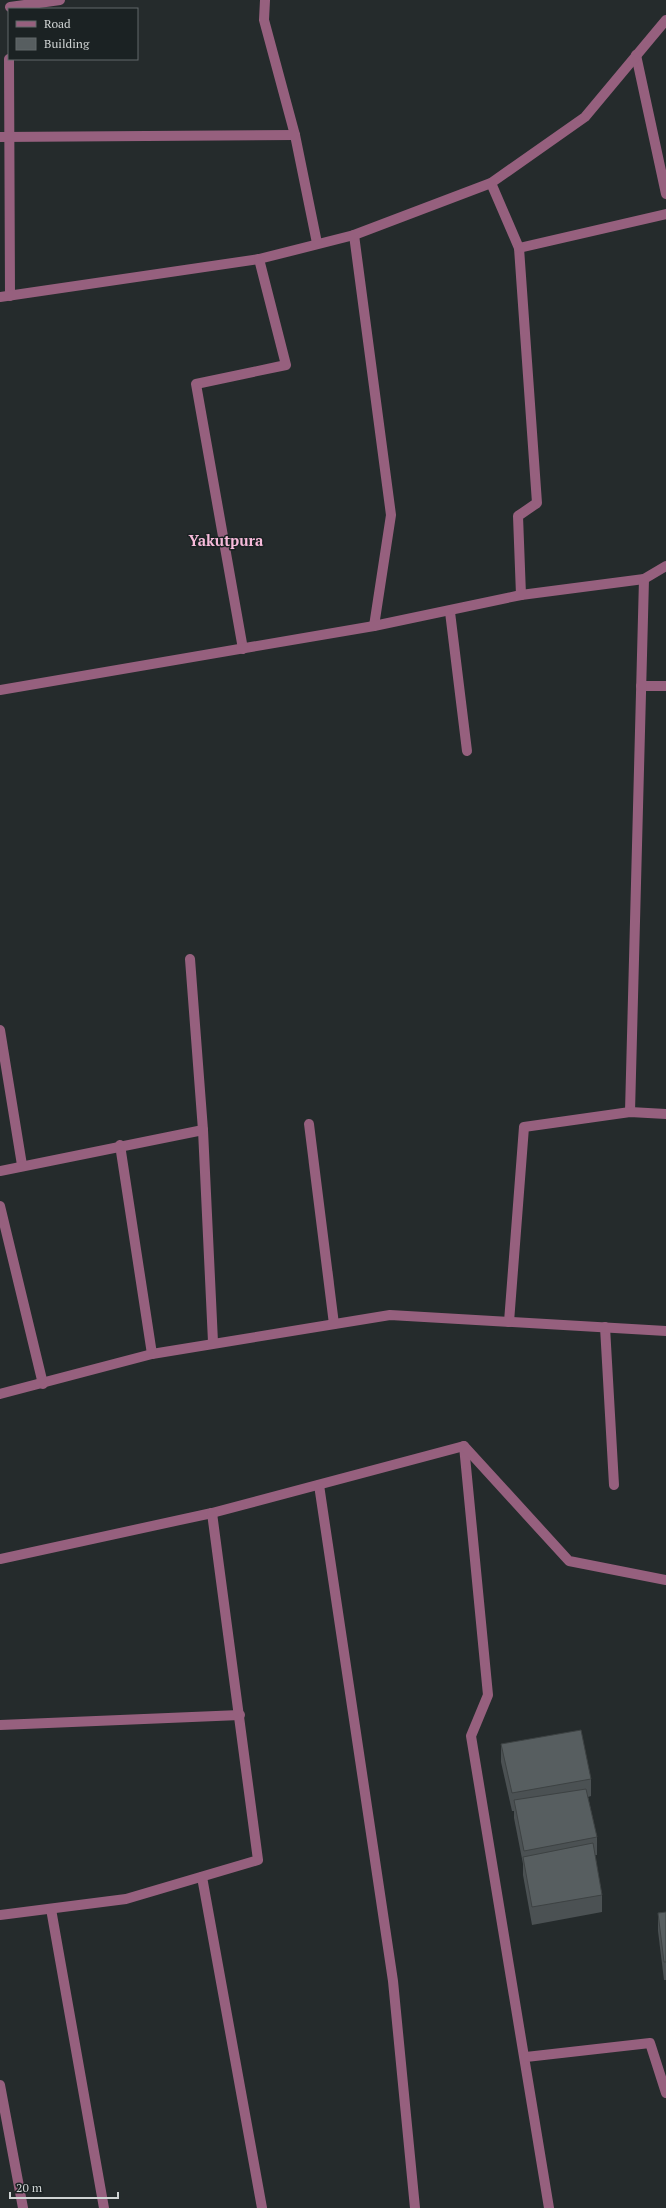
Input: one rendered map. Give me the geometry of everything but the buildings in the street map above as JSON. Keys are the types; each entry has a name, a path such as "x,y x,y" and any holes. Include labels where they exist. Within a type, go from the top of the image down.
{"street":[{"path":"10,5 60,0"},
{"path":"265,0 264,20 295,135 317,243"},
{"path":"9,60 4,137 5,297 259,259 354,234 492,183 585,117 666,20"},
{"path":"636,55 666,194"},
{"path":"4,137 295,135"},
{"path":"492,183 519,248 537,503 518,516 521,595"},
{"path":"519,248 666,214"},
{"path":"354,234 391,515 374,626"},
{"path":"242,649 196,384 286,365 259,259"},
{"path":"0,690 374,626 450,612 521,595 644,579 666,566"},
{"path":"630,1112 644,579"},
{"path":"450,612 468,751"},
{"path":"642,686 666,686"},
{"path":"190,958 203,1130 213,1342"},
{"path":"0,1030 22,1165"},
{"path":"509,1322 524,1127 630,1112 666,1114"},
{"path":"309,1124 334,1324"},
{"path":"0,1171 22,1165 120,1145 203,1130"},
{"path":"120,1145 152,1354"},
{"path":"0,1206 43,1384"},
{"path":"0,1394 43,1384 152,1354 213,1342 390,1315 666,1330"},
{"path":"605,1327 614,1485"},
{"path":"0,1559 212,1513 464,1446"},
{"path":"464,1446 569,1561 666,1580"},
{"path":"464,1446 488,1695 471,1736 526,2058 549,2208"},
{"path":"319,1485 393,1981 415,2208"},
{"path":"0,1915 126,1899 258,1860 240,1715 212,1513"},
{"path":"0,1725 240,1715"},
{"path":"202,1877 262,2208"},
{"path":"51,1909 104,2208"},
{"path":"526,2058 650,2043 666,2093"},
{"path":"0,2085 23,2208"}],"district":[{"name":"Yakutpura","path":"226,541"}]}
